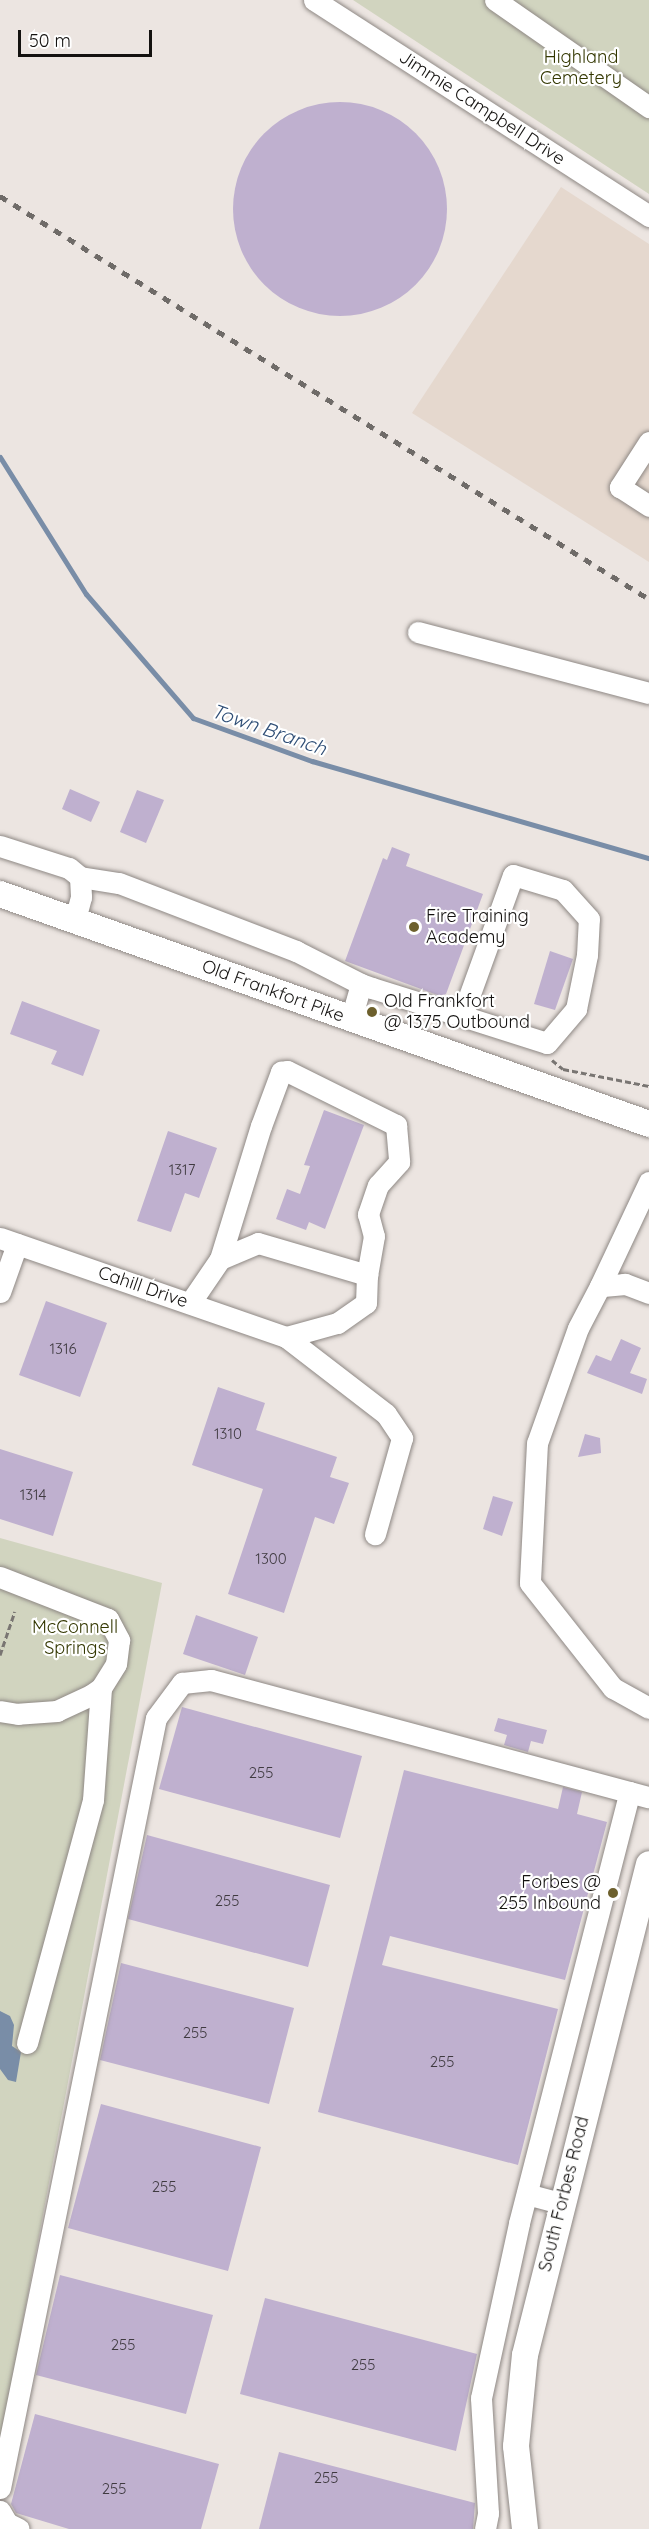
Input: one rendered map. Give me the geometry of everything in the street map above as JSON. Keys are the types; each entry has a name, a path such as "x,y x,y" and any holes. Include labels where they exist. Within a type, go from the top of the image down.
{"main road":[{"name":"Old Frankfort Pike","path":"0,894 649,1124"},
{"name":"South Forbes Road","path":"525,2529 516,2446 519,2398 535,2305 649,1864"}],"street":[{"name":"Jimmie Campbell Drive","path":"314,0 649,216"},
{"path":"495,0 649,107"},
{"path":"649,442 620,487 649,506"},
{"path":"418,632 649,693"},
{"path":"0,846 69,868 80,877 119,883 296,951 361,984 547,1043 576,1009 588,955 589,919 563,890 513,875 462,1016"},
{"path":"75,920 81,897 80,877"},
{"path":"351,1019 361,984"},
{"path":"190,1303 220,1259 261,1126 281,1072 287,1071 396,1125 399,1162 378,1185 368,1214 374,1236 367,1275 366,1303 337,1323 286,1337"},
{"path":"649,1182 578,1328 537,1443 530,1583 613,1688 649,1708"},
{"path":"0,1292 9,1241"},
{"name":"Cahill Drive","path":"9,1241 286,1337 386,1414 402,1438 375,1534"},
{"path":"220,1259 258,1244 367,1275"},
{"path":"600,1286 625,1284 649,1293"},
{"path":"0,1577 108,1620 119,1640 117,1656 101,1688 93,1800 27,2043"},
{"path":"0,2487 156,1718 182,1683 212,1680 640,1795 527,2194 481,2398 488,2513 484,2529"},
{"path":"0,1711 57,1711 101,1688"},
{"path":"527,2194 561,2203"},
{"path":"0,2511 7,2523 19,2529"}],"path":[{"path":"547,1043 546,1055 563,1069 649,1086"},
{"path":"0,1655 15,1611"}],"shaded area":[{"path":"561,187 649,244 649,562 412,413"}],"green space":[{"name":"Highland Cemetery","path":"353,0 649,0 649,194"},
{"name":"McConnell Springs","path":"0,1538 162,1583 0,2443"}],"water":[{"path":"0,2011 10,2016 14,2025 12,2046 21,2052 16,2082 8,2080 0,2069"}],"building":[{"path":"340,102 361,104 390,115 408,127 422,141 434,159 442,178 447,209 445,230 434,259 422,277 408,291 390,303 371,311 340,316 319,314 290,303 272,291 258,277 246,259 238,240 233,209 235,188 246,159 258,141 272,127 290,115 309,107"},
{"path":"70,789 100,802 91,822 62,809"},
{"path":"137,790 164,800 146,843 120,832"},
{"name":"Fire Training Academy","path":"392,847 410,854 406,866 483,894 446,994 440,996 345,961 383,858 387,860"},
{"path":"550,951 573,959 555,1010 534,1004"},
{"path":"22,1001 100,1030 83,1076 51,1064 57,1051 10,1034"},
{"path":"324,1110 364,1125 325,1229 309,1222 306,1230 276,1219 287,1189 300,1194 310,1166 304,1165"},
{"path":"168,1131 217,1148 199,1198 185,1193 171,1232 137,1221"},
{"path":"46,1301 107,1323 80,1397 19,1375"},
{"path":"621,1339 641,1348 630,1373 647,1379 642,1394 587,1373 596,1355 611,1361"},
{"path":"218,1387 265,1403 256,1430 337,1457 330,1477 349,1483 334,1524 315,1517 284,1613 228,1594 263,1489 192,1465"},
{"path":"585,1434 600,1438 601,1453 578,1457"},
{"path":"0,1449 73,1472 53,1536 0,1519"},
{"path":"493,1496 513,1502 502,1536 483,1529"},
{"path":"196,1615 258,1637 245,1675 183,1654"},
{"path":"182,1707 362,1756 340,1838 159,1789"},
{"path":"498,1718 547,1730 543,1744 531,1741 528,1752 504,1745 507,1735 494,1731"},
{"path":"404,1770 558,1809 563,1787 582,1792 577,1814 607,1822 565,1980 390,1936 382,1965 558,2009 518,2165 318,2112"},
{"path":"147,1835 330,1885 308,1967 128,1919"},
{"path":"121,1963 294,2008 269,2104 100,2060"},
{"path":"101,2104 261,2147 228,2271 68,2228"},
{"path":"60,2275 213,2315 186,2414 36,2375"},
{"path":"265,2298 477,2354 456,2451 240,2394"},
{"path":"35,2414 219,2464 201,2529 69,2529 16,2513 11,2504"},
{"path":"279,2452 475,2503 473,2529 259,2529"}],"waterway":[{"name":"Town Branch","path":"0,457 86,594 193,718 312,761 649,858"}],"railway":[{"path":"0,196 649,599"}],"place":[{"name":"Fire Training Academy","path":"414,927"},
{"name":"Old Frankfort @ 1375 Outbound","path":"372,1012"},
{"name":"Forbes @ 255 Inbound","path":"613,1893"}]}
